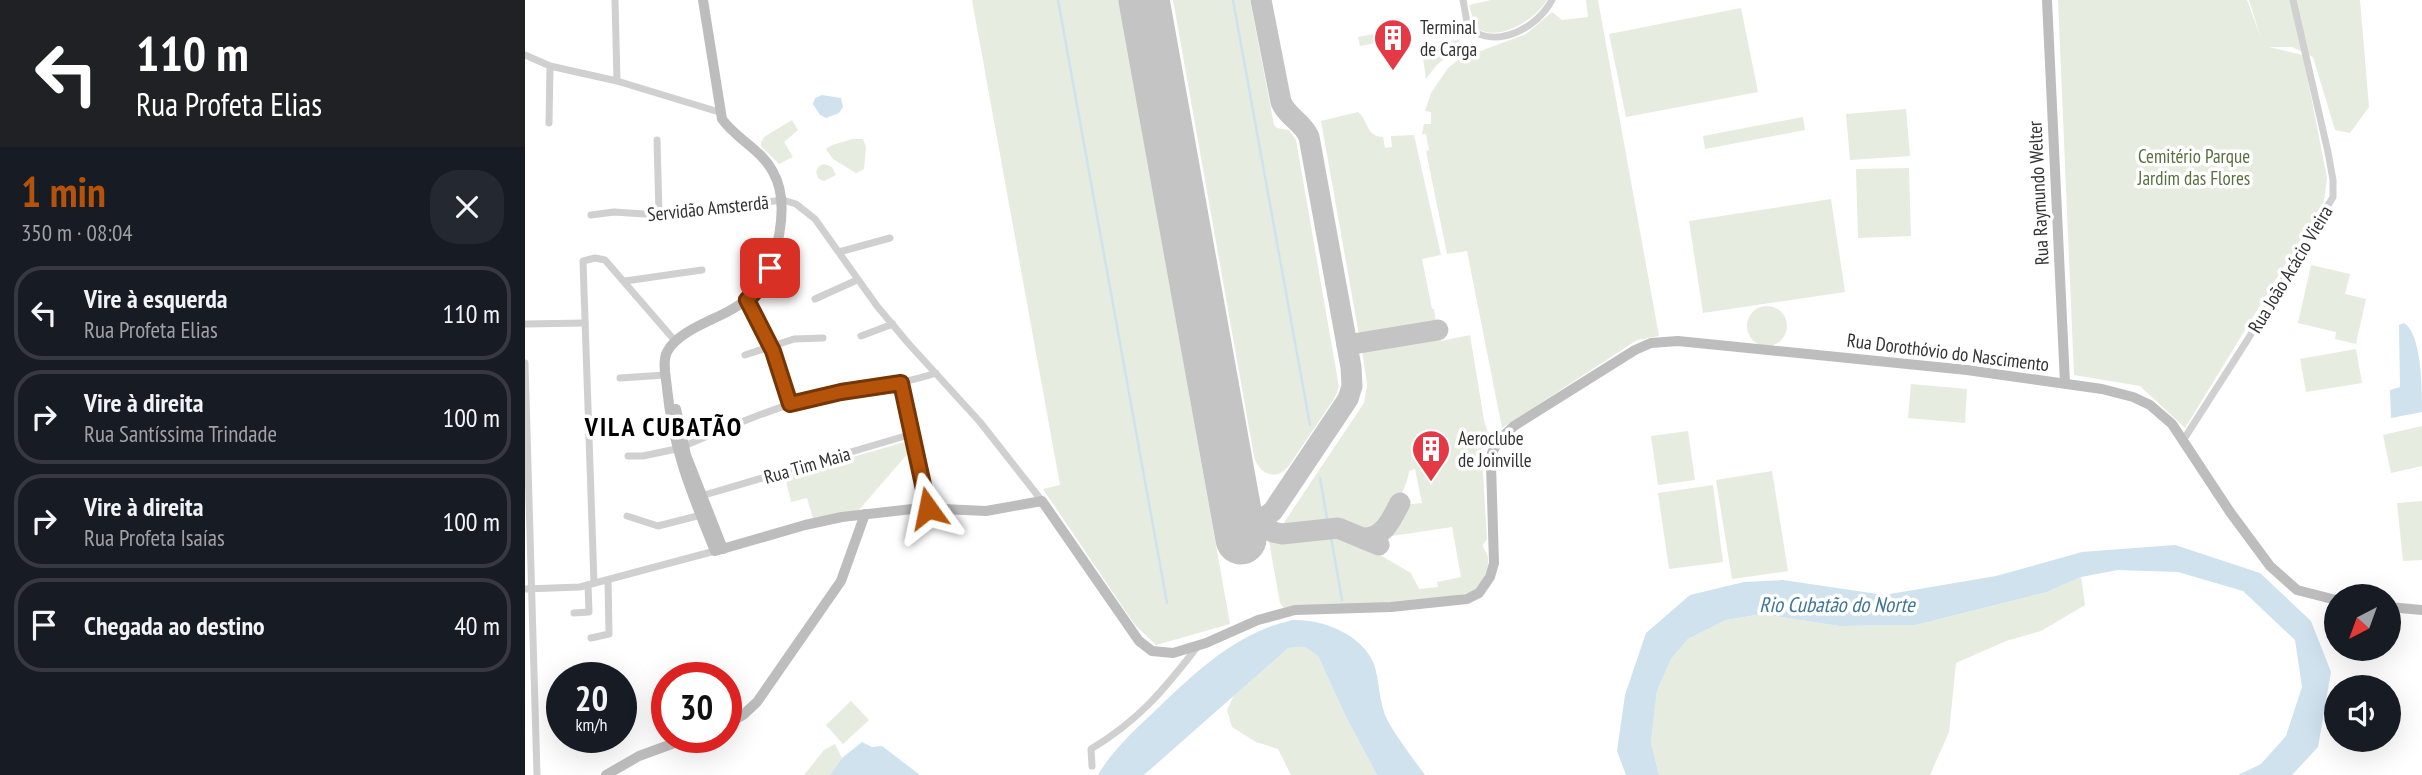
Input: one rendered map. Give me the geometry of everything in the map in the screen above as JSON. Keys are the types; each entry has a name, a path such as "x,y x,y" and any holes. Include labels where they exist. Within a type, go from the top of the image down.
{"street":[{"path":"615,0 617,81"},
{"path":"703,0 719,112 734,134 768,163 783,200 770,268 761,285 747,300 692,329 667,352 665,375 670,424 701,496 719,550"},
{"path":"1463,0 1468,28 1485,37 1498,37 1524,29 1541,17 1552,0"},
{"name":"Rua Raymundo Welter","path":"2047,0 2065,383"},
{"name":"Rua João Acácio Vieira","path":"2183,439 2248,339 2333,197 2328,152 2293,0"},
{"path":"525,55 550,66 617,81 719,112"},
{"path":"549,123 550,66"},
{"path":"657,140 659,215"},
{"path":"783,200 796,204 815,219 857,280 980,422 1042,501 1145,647 1162,653 1197,647"},
{"name":"Servidão Amsterdã","path":"591,215 614,212 659,215 783,200"},
{"path":"839,253 890,238"},
{"path":"574,613 589,612 591,584 583,261 605,260 676,342"},
{"path":"625,281 702,270"},
{"path":"815,299 857,280"},
{"path":"747,300 771,347 790,404"},
{"path":"525,324 586,323"},
{"path":"860,336 893,324"},
{"path":"745,355 794,339 823,338"},
{"name":"Rua Dorothóvio do Nascimento","path":"1197,647 1258,621 1295,610 1380,608 1467,599 1479,593 1490,577 1495,563 1491,464 1498,441 1514,426 1635,350 1661,341 1925,366 2065,383 2114,391 2142,401 2165,417 2183,439 2230,512 2270,566 2297,590 2324,597"},
{"path":"676,342 672,359 680,447 701,514 719,550"},
{"path":"525,363 528,589 537,775"},
{"path":"628,456 642,456 680,447 790,404 841,392 901,383 936,373"},
{"path":"620,378 665,375"},
{"path":"901,383 928,508"},
{"name":"Rua Tim Maia","path":"701,496 912,434"},
{"path":"528,589 570,588 591,584 819,521 928,508 986,511 1042,501"},
{"path":"627,516 658,526 701,514"},
{"path":"742,716 757,702 837,589 849,563 865,514"},
{"path":"591,638 609,634 608,580"},
{"path":"2401,608 2422,610"},
{"path":"1092,766 1091,749 1126,726 1149,706 1197,647"},
{"path":"606,775 651,752"}],"green space":[{"path":"972,0 1119,0 1230,624 1156,645 1135,625 1043,489 1060,485"},
{"path":"1173,0 1250,0 1274,125 1289,130 1296,140 1339,387 1334,399 1288,467 1278,474 1263,471 1254,456"},
{"path":"1491,0 1547,0 1525,22 1494,33 1475,27 1469,5"},
{"path":"1586,0 1598,0 1659,336 1637,340 1502,428 1467,251 1447,254 1426,151 1429,150 1426,134 1422,134 1424,124 1431,124 1431,112 1425,111 1431,93 1448,68 1459,59 1526,34 1552,12 1562,20 1588,17"},
{"name":"Cemitério Parque Jardim das Flores","path":"2058,0 2247,0 2261,38 2249,0 2360,0 2369,107 2350,133 2335,130 2313,57 2292,47 2269,47 2303,55 2327,178 2324,201 2185,428 2140,386 2074,375"},
{"path":"1741,8 1758,92 1626,117 1609,34"},
{"path":"1400,29 1402,38 1360,46 1358,37"},
{"path":"1459,40 1460,44 1426,79 1422,50 1439,47 1438,42"},
{"path":"1906,109 1910,156 1850,160 1846,114"},
{"path":"1358,112 1373,134 1383,137 1385,148 1392,147 1391,136 1414,135 1441,255 1422,259 1437,326 1363,338 1359,335 1321,121"},
{"path":"1803,117 1805,130 1705,149 1703,136"},
{"path":"792,120 798,130 784,142 793,157 779,164 761,146 761,142 764,137"},
{"path":"853,139 863,139 866,147 864,169 856,173 833,159 826,149"},
{"path":"824,164 832,167 836,175 824,181 819,179 816,172 819,166"},
{"path":"1909,168 1911,236 1858,238 1856,169"},
{"path":"1831,199 1845,292 1703,313 1689,221"},
{"path":"2311,265 2350,274 2345,294 2366,299 2356,344 2335,339 2336,332 2298,323"},
{"path":"1767,306 1775,307 1781,312 1786,318 1786,334 1781,340 1775,345 1767,346 1759,345 1753,340 1748,334 1747,326 1748,318 1753,312 1759,307"},
{"path":"1439,334 1441,341 1470,335 1489,436 1481,440 1487,539 1483,545 1488,563 1482,582 1476,589 1464,594 1443,598 1284,608 1280,603 1269,541 1331,533 1344,534 1411,573 1419,589 1438,587 1437,582 1461,577 1452,527 1385,537 1403,505 1422,503 1415,469 1409,471 1405,487 1383,525 1370,533 1334,522 1281,527 1364,403 1367,385 1362,349"},
{"path":"2356,349 2362,383 2306,392 2300,359"},
{"path":"1911,384 1967,389 1965,423 1908,418"},
{"path":"2422,426 2422,466 2391,473 2383,435"},
{"path":"1688,431 1695,480 1658,485 1651,436"},
{"path":"908,441 910,451 858,511 813,518 807,498 791,502 785,477"},
{"path":"1772,471 1788,571 1732,579 1716,480"},
{"path":"1713,485 1723,562 1669,569 1658,493"},
{"path":"2422,501 2422,560 2403,561 2397,503"},
{"path":"2081,577 2085,605 2041,631 2006,641 1956,663 1949,732 1930,775 1659,775 1651,742 1657,691 1671,659 1688,639 1726,620 1762,614 1839,626 1916,625 2047,592"},
{"path":"1305,647 1318,656 1377,775 1291,775 1278,749 1256,742 1232,727 1227,710 1235,693 1288,648"},
{"path":"851,701 869,720 843,744 826,725"},
{"path":"835,744 842,758 830,775 804,775 824,750"}],"water":[{"path":"822,95 841,98 843,107 839,113 826,118 820,115 813,104 815,98"},
{"path":"2404,323 2410,329 2418,350 2422,412 2391,418 2390,390 2400,387 2399,325"},
{"name":"Rio Cubatão do Norte","path":"2175,545 2260,573 2311,621 2324,654 2324,662 2327,662 2331,672 2330,675 2324,675 2324,712 2318,747 2292,775 2238,775 2261,764 2286,736 2302,687 2295,640 2243,591 2178,572 2118,570 2081,577 2047,592 1916,625 1839,626 1762,614 1726,620 1688,639 1671,659 1657,691 1651,742 1659,775 1626,775 1617,751 1625,695 1646,633 1690,595 1744,582 1783,580 1884,595 1996,576 2082,552"},
{"path":"1293,620 1316,622 1340,630 1368,653 1374,664 1387,718 1425,775 1377,775 1318,656 1305,647 1288,648 1144,775 1098,775 1126,739 1204,666 1254,633"},
{"path":"862,742 872,747 882,746 920,775 830,775 842,758"}],"waterway":[{"path":"1058,0 1167,603"},
{"path":"1233,0 1310,425"},
{"path":"1320,478 1327,518"},
{"path":"1331,537 1342,600"}],"taxiway":[{"path":"1235,504 1243,515 1252,520 1262,518 1273,511 1348,399 1352,386 1351,367 1309,137 1281,102 1261,0"},
{"path":"1347,345 1438,330"},
{"path":"1365,538 1382,531 1400,503"},
{"path":"1247,520 1282,534 1338,528 1379,545"}],"runway":[{"path":"1144,0 1241,539"}],"place":[{"name":"Terminal de Carga","path":"1393,72"},
{"name":"Aeroclube de Joinville","path":"1431,483"}],"district":[{"name":"VILA CUBATÃO","path":"664,427"}],"route":[{"path":"770,268 761,285 747,300 773,351 790,404 823,395 901,383 928,508"}]}
